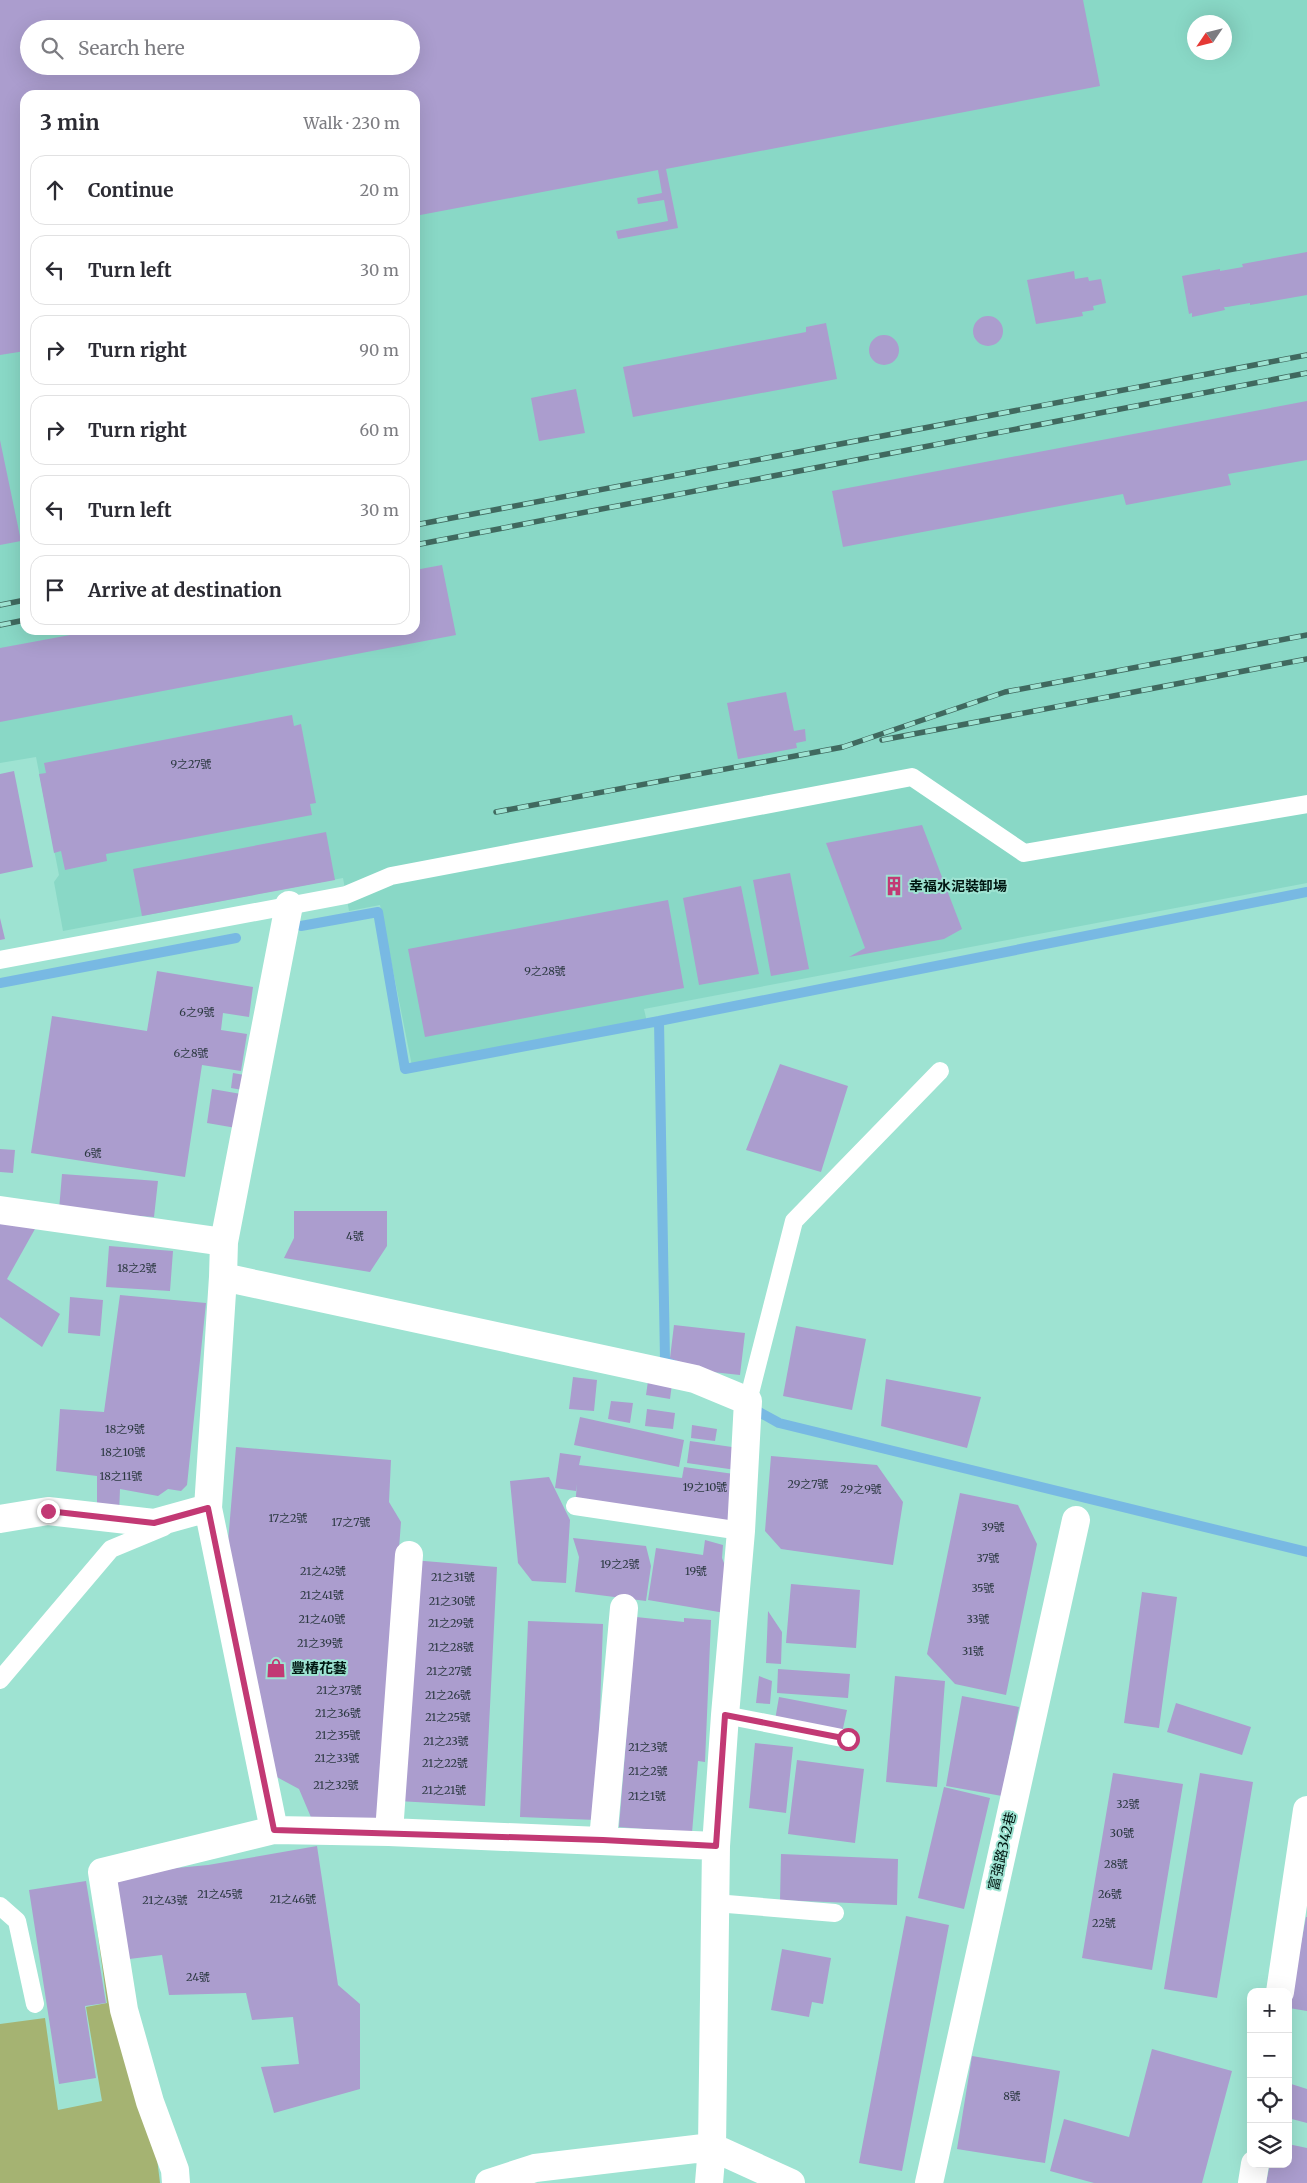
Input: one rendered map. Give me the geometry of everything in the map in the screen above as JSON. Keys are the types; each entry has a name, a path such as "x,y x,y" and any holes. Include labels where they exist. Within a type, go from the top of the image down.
{"street":[{"path":"274,1830 208,1508 224,1242 289,905"},
{"path":"0,1210 224,1242"},
{"path":"223,1277 695,1379 748,1401 741,1531 716,1846 712,2147 709,2183"},
{"path":"0,1519 48,1511 154,1523 208,1508"},
{"name":"富強路342巷","path":"929,2183 1076,1520"},
{"path":"389,1832 409,1555"},
{"path":"603,1840 624,1608"},
{"path":"1281,1988 1307,1810"},
{"path":"176,2183 175,2170 150,2102 124,2010 102,1872 274,1830 389,1832 716,1846"},
{"path":"489,2183 534,2168 712,2147 791,2183"},
{"path":"1252,2183 1254,2168"}],"lane":[{"path":"0,960 346,894 391,876 912,777 1024,853 1307,804"},
{"path":"748,1401 794,1221 940,1071"},
{"path":"575,1506 741,1531"},
{"path":"0,1680 111,1549 208,1508"},
{"path":"725,1715 848,1739"},
{"path":"715,1903 835,1913"},
{"path":"0,1906 16,1921 35,2004"}],"shaded area":[{"path":"0,0 1307,0 1307,883 644,1009 647,1022 412,1066 380,905 349,911 343,878 63,931 54,882 59,875 36,757 0,763"},
{"path":"90,1876 154,2134 160,2183 0,2183 0,2024 45,2018 58,2110 102,2101 86,2007 107,2003"}],"building":[{"path":"0,0 1083,0 1100,86 666,169 678,228 618,239 616,231 668,221 664,200 638,204 637,198 662,193 658,170 420,215 420,90 20,90 20,352 0,355"},
{"path":"1307,252 1307,295 1250,305 1250,303 1224,307 1225,310 1192,317 1192,313 1189,314 1182,276 1243,267 1242,264"},
{"path":"1074,271 1075,279 1088,277 1089,281 1101,279 1106,303 1093,306 1094,310 1082,312 1083,316 1036,324 1027,280"},
{"path":"988,316 999,320 1003,331 999,342 988,346 977,342 973,331 977,320"},
{"path":"826,323 837,379 633,417 623,367 806,332 806,327"},
{"path":"884,335 895,339 899,350 895,361 884,365 873,361 869,350 873,339"},
{"path":"576,389 585,433 539,441 531,398"},
{"path":"1307,401 1307,460 1228,474 1231,485 1126,505 1123,494 843,547 832,491"},
{"path":"0,440 20,541 0,545"},
{"path":"442,565 456,635 0,722 0,648 70,635 420,635 420,569"},
{"path":"786,692 794,731 805,729 806,741 796,743 797,748 738,759 727,703"},
{"path":"292,715 294,726 301,724 316,803 310,804 312,815 106,854 107,861 65,870 61,851 54,853 39,774 46,773 44,763"},
{"path":"14,771 33,867 0,874 0,774"},
{"name":"幸福水泥裝卸場","path":"922,825 962,929 944,939 849,957 865,948 826,843"},
{"path":"326,832 335,880 142,916 133,869"},
{"path":"790,873 809,969 771,976 753,880"},
{"path":"741,886 759,974 699,985 683,898"},
{"path":"668,900 684,988 425,1037 408,949"},
{"path":"0,918 5,939 0,940"},
{"path":"157,971 253,987 249,1017 223,1013 221,1030 247,1034 241,1071 202,1065 185,1177 31,1153 52,1016 147,1031"},
{"path":"780,1064 848,1086 821,1172 746,1150"},
{"path":"233,1073 250,1076 248,1091 231,1088"},
{"path":"212,1089 247,1095 242,1129 207,1123"},
{"path":"0,1149 15,1150 13,1173 0,1172"},
{"path":"62,1174 158,1181 154,1217 59,1210"},
{"path":"294,1211 387,1211 387,1246 370,1272 284,1258 294,1238"},
{"path":"0,1215 40,1220 7,1279 60,1314 42,1347 0,1317"},
{"path":"109,1246 173,1251 170,1291 106,1287"},
{"path":"120,1295 206,1303 187,1485 181,1491 168,1489 158,1496 120,1489 119,1514 97,1513 97,1476 56,1471 60,1409 104,1412"},
{"path":"70,1297 103,1300 100,1336 68,1333"},
{"path":"674,1325 745,1333 740,1375 703,1371 670,1358"},
{"path":"796,1326 866,1339 852,1410 783,1396"},
{"path":"573,1377 597,1380 594,1411 569,1409"},
{"path":"886,1379 981,1397 967,1448 881,1426"},
{"path":"648,1381 672,1384 670,1399 646,1395"},
{"path":"611,1401 633,1403 630,1423 608,1419"},
{"path":"647,1409 675,1413 673,1429 645,1426"},
{"path":"580,1417 684,1440 679,1467 574,1445"},
{"path":"692,1425 717,1429 715,1441 691,1438"},
{"path":"690,1441 739,1448 736,1470 687,1463"},
{"path":"236,1447 391,1460 389,1502 401,1522 378,1827 313,1822 299,1789 273,1775 228,1542"},
{"path":"560,1453 581,1456 579,1465 682,1478 684,1467 741,1475 734,1527 575,1506 577,1484 576,1491 555,1488"},
{"path":"771,1456 877,1465 903,1502 893,1565 781,1549 765,1531"},
{"path":"549,1477 570,1520 566,1583 532,1581 518,1563 510,1481"},
{"path":"960,1493 1018,1505 1037,1544 1006,1695 955,1684 927,1654"},
{"path":"573,1538 646,1546 651,1566 646,1601 575,1592 579,1557"},
{"path":"705,1540 723,1545 722,1558 730,1578 725,1613 648,1600 656,1548 703,1555"},
{"path":"412,1560 497,1567 485,1806 398,1801"},
{"path":"791,1584 860,1590 856,1648 786,1643"},
{"path":"1142,1592 1177,1597 1159,1728 1124,1723"},
{"path":"768,1611 782,1632 781,1664 766,1663"},
{"path":"636,1617 684,1622 684,1618 711,1620 705,1762 698,1761 692,1833 619,1827"},
{"path":"528,1621 603,1624 596,1820 520,1817"},
{"path":"778,1669 850,1674 848,1698 777,1693"},
{"path":"759,1676 772,1681 770,1704 756,1703"},
{"path":"895,1676 945,1681 937,1787 886,1782"},
{"path":"962,1696 1019,1707 1002,1796 946,1786"},
{"path":"779,1697 847,1710 842,1733 775,1720"},
{"path":"1176,1703 1251,1727 1242,1755 1167,1732"},
{"path":"755,1743 793,1747 786,1813 749,1808"},
{"path":"797,1760 864,1769 855,1843 788,1834"},
{"path":"1113,1773 1183,1784 1152,1970 1082,1958"},
{"path":"1200,1773 1253,1782 1217,1998 1164,1989"},
{"path":"944,1787 990,1798 964,1909 918,1898"},
{"path":"317,1846 338,1985 360,2004 360,2089 274,2113 261,2067 299,2064 293,2017 252,2020 246,1993 169,1995 162,1955 121,1960 113,1874 208,1865"},
{"path":"781,1854 898,1859 897,1905 780,1900"},
{"path":"86,1881 106,2003 85,2006 96,2078 59,2084 29,1890"},
{"path":"906,1916 949,1925 902,2171 859,2163"},
{"path":"1307,1917 1307,2011 1292,2008 1292,1992"},
{"path":"782,1949 831,1958 823,2004 812,2002 809,2017 771,2010"},
{"path":"1152,2049 1232,2071 1202,2183 1094,2183 1050,2171 1064,2119 1129,2137"},
{"path":"972,2056 1060,2071 1045,2163 957,2149"},
{"path":"1292,2084 1307,2089 1307,2123 1292,2119"},
{"path":"1292,2145 1307,2148 1307,2183 1266,2183 1269,2168 1292,2168"}],"waterway":[{"path":"659,1021 1307,892"},
{"path":"301,926 378,912 405,1069 659,1021 665,1360 676,1366"},
{"path":"0,983 236,938"},
{"path":"750,1407 779,1423 1307,1552"}],"railway":[{"path":"420,524 1307,355"},
{"path":"420,544 1307,373"},
{"path":"0,605 20,601"},
{"path":"0,625 20,621"},
{"path":"496,812 843,747 1005,692 1307,635"},
{"path":"882,740 1307,659"}],"place":[{"name":"幸福水泥裝卸場","path":"894,886"},
{"name":"豐椿花藝","path":"276,1668"}],"route":[{"path":"48,1511 154,1523 208,1508 274,1830 389,1832 716,1846 725,1715 848,1739"}]}
